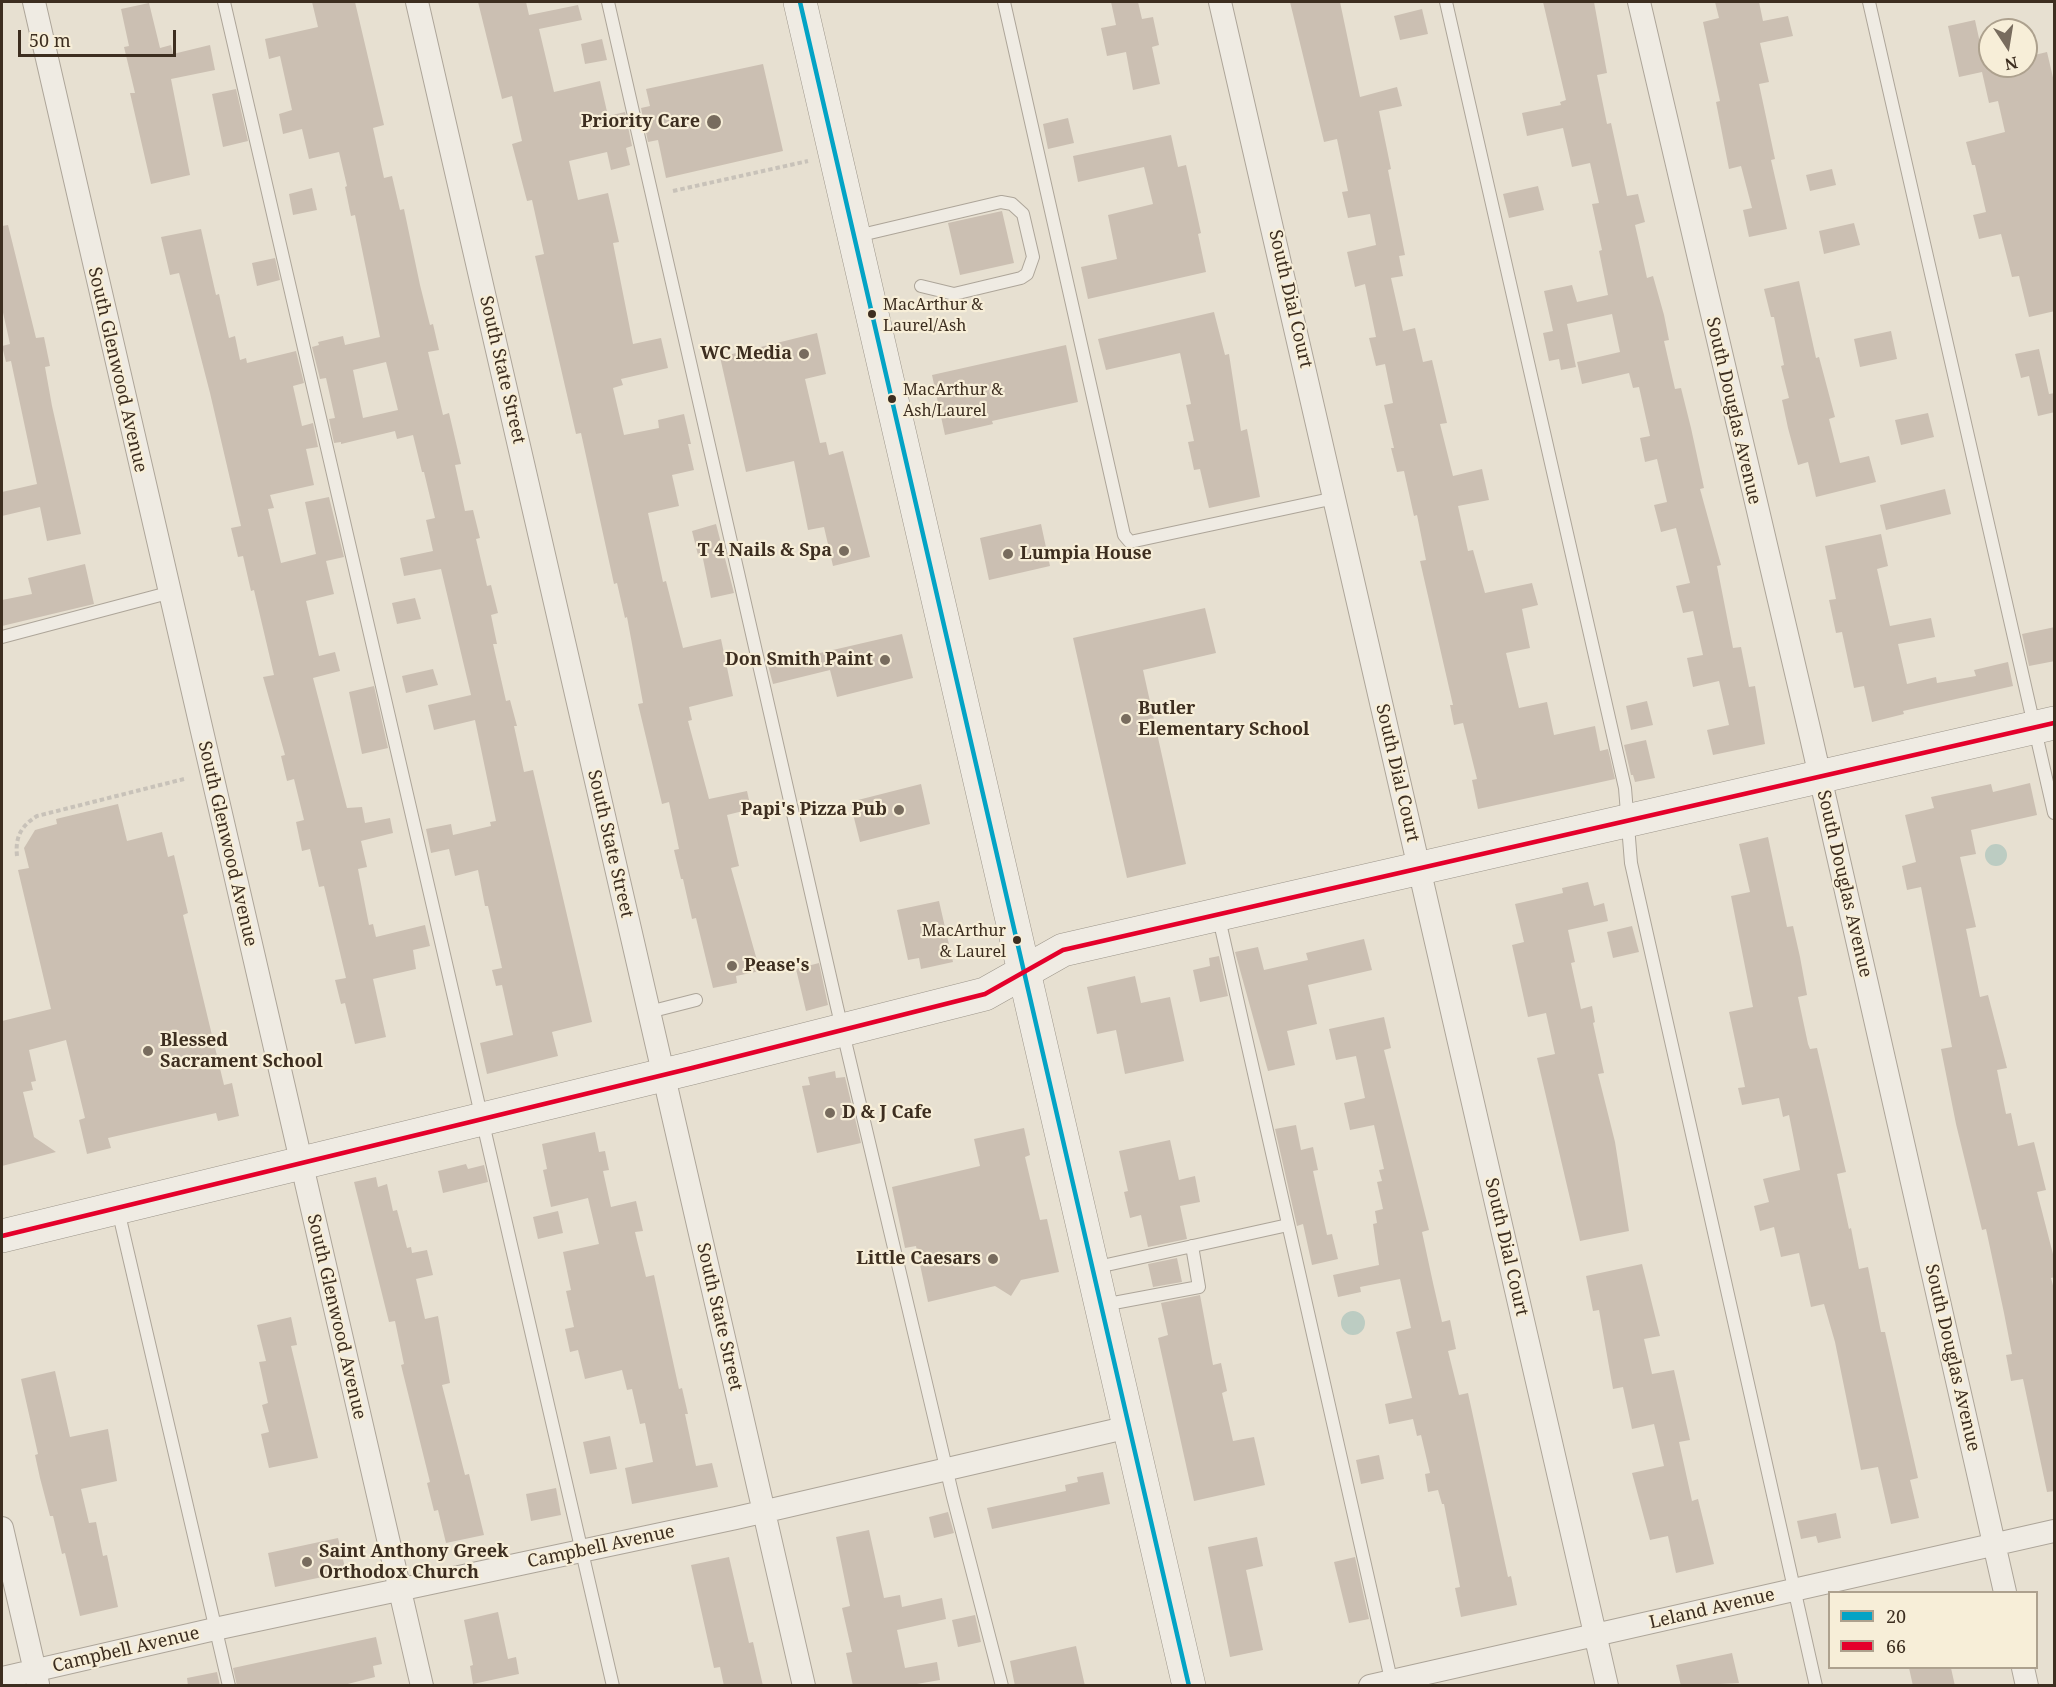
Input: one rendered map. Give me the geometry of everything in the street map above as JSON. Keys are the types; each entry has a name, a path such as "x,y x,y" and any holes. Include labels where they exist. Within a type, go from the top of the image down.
{"street":[{"name":"South Glenwood Avenue","path":"34,2 168,593 422,1686"},
{"name":"South State Street","path":"417,2 804,1686"},
{"path":"800,2 1189,1686"},
{"name":"South Dial Court","path":"1220,2 1607,1686"},
{"name":"South Douglas Avenue","path":"1639,2 2006,1591"},
{"path":"2,1236 482,1120 985,994 1063,950 2045,725"},
{"name":"Campbell Avenue","path":"2,1678 36,1678 215,1629 582,1552 1130,1427"},
{"path":"2,1528 36,1678"},
{"name":"Leland Avenue","path":"1385,1684 2055,1531"},
{"path":"2023,1669 2027,1686"}],"lane":[{"path":"224,2 614,1686"},
{"path":"608,2 843,1029 946,1469 1002,1686"},
{"path":"1004,2 1124,535 1130,542 1335,498"},
{"path":"1446,2 1625,788 1629,855 1816,1686"},
{"path":"1869,2 2045,725 2055,813"},
{"path":"854,237 1001,202 1012,204 1023,214 1033,257 1027,274 1021,278 954,294 921,286"},
{"path":"2,637 168,593"},
{"path":"1218,914 1288,1225 1385,1684"},
{"path":"649,1012 696,1000"},
{"path":"118,1208 229,1686"},
{"path":"1092,1268 1288,1225"},
{"path":"1101,1306 1199,1287 1191,1246"}],"path":[{"path":"673,191 808,161"},
{"path":"17,856 18,836 28,821 37,816 184,779"}],"shaded area":[{"path":"1996,844 2004,847 2007,855 2004,863 1996,866 1988,863 1985,855 1988,847"},
{"path":"1353,1311 1361,1315 1365,1323 1361,1331 1353,1335 1345,1331 1341,1323 1345,1315"}],"building":[{"path":"312,2 355,2 384,125 373,128 384,178 392,176 400,210 404,209 430,325 433,324 439,350 428,352 443,415 449,413 461,464 455,465 465,511 473,510 480,538 476,539 487,586 491,585 498,613 491,615 497,644 493,644 506,701 510,700 517,726 514,726 524,772 533,770 592,1022 552,1032 558,1056 487,1074 480,1043 513,1035 502,985 496,986 492,970 502,968 488,906 485,906 478,870 455,876 449,849 431,853 426,829 451,824 453,835 491,826 490,822 496,821 475,720 434,730 428,705 471,695 441,569 404,576 400,558 433,551 426,520 435,518 424,472 422,472 413,435 397,439 395,431 341,444 341,442 334,443 329,419 335,418 326,378 320,379 312,347 319,345 318,342 343,336 345,345 380,337 355,215 351,216 339,152 309,159 302,129 283,134 279,114 292,110 280,56 269,59 265,39 318,27","holes":["386,362 398,410 363,418 353,370"]},
{"path":"478,2 526,2 529,15 578,5 582,20 539,29 554,92 600,81 608,116 625,112 632,146 626,148 630,165 611,170 607,152 569,161 578,200 608,193 619,242 613,243 633,344 661,338 668,368 621,379 623,385 613,388 624,435 659,428 658,420 684,414 691,444 688,444 694,470 672,475 679,506 648,513 663,582 666,581 683,648 721,639 733,696 689,707 692,720 688,721 709,799 747,791 751,809 727,815 739,866 731,868 760,971 736,976 737,983 713,988 696,918 692,919 683,879 681,879 674,850 679,849 669,802 662,804 638,704 643,703 627,617 625,618 617,583 614,584 581,433 576,434 535,256 544,254 532,200 527,201 512,144 522,141 512,96 502,99"},
{"path":"1111,2 1138,2 1142,19 1153,17 1159,45 1152,47 1160,84 1133,90 1126,52 1107,56 1101,28 1116,25"},
{"path":"1290,2 1340,2 1360,97 1397,87 1402,106 1379,111 1405,255 1399,256 1403,276 1391,278 1403,331 1415,328 1423,362 1432,360 1447,423 1440,424 1453,476 1482,469 1489,500 1458,506 1468,551 1473,550 1485,593 1532,583 1538,605 1522,609 1530,648 1506,653 1519,708 1547,702 1554,735 1595,726 1600,751 1608,749 1615,779 1478,809 1472,780 1477,779 1463,723 1454,725 1450,705 1453,705 1420,561 1426,560 1417,515 1414,516 1404,471 1397,472 1391,448 1394,448 1384,405 1393,403 1385,364 1376,366 1369,338 1376,337 1365,284 1355,287 1347,252 1376,245 1370,214 1348,218 1342,192 1348,191 1337,139 1324,142"},
{"path":"1543,2 1594,2 1607,73 1597,75 1607,124 1611,123 1627,196 1638,194 1645,222 1635,225 1647,278 1653,276 1669,340 1664,341 1675,389 1681,388 1691,428 1704,488 1700,489 1721,565 1717,566 1733,648 1741,647 1749,687 1755,686 1765,744 1713,755 1707,730 1729,725 1719,681 1693,687 1687,658 1703,655 1693,611 1683,613 1676,586 1690,583 1676,528 1661,532 1654,505 1667,502 1657,459 1645,462 1640,438 1650,436 1639,387 1633,388 1629,373 1582,384 1577,362 1620,352 1612,314 1567,324 1576,367 1561,370 1559,359 1549,361 1543,333 1553,331 1544,291 1572,285 1577,302 1608,295 1599,251 1602,250 1592,204 1599,203 1590,163 1572,167 1563,128 1527,136 1522,113 1561,105 1560,102 1566,100"},
{"path":"1715,2 1759,2 1763,21 1788,16 1793,36 1760,43 1769,82 1759,84 1775,159 1771,160 1787,229 1749,237 1743,210 1752,208 1741,166 1729,169 1716,102 1720,101 1703,22 1719,18"},
{"path":"149,3 160,48 171,45 173,54 210,45 215,70 171,79 190,175 151,184 130,93 135,93 124,47 129,46 121,9"},
{"path":"1422,9 1428,34 1400,40 1394,16"},
{"path":"1975,20 1978,34 1978,73 1959,77 1948,26"},
{"path":"602,39 607,60 585,64 581,44"},
{"path":"2047,52 2055,86 2055,311 2029,317 2019,276 2012,277 2001,234 1979,239 1973,215 1986,212 1975,165 1972,165 1966,142 2005,132 1998,101 1989,103 1983,78 2038,78 2038,54"},
{"path":"763,64 783,151 666,178 658,140 648,142 641,108 650,106 646,89"},
{"path":"236,89 248,141 223,147 212,94"},
{"path":"1068,118 1074,143 1048,149 1043,124"},
{"path":"1171,135 1178,167 1186,165 1201,233 1198,234 1206,272 1088,299 1081,267 1117,259 1108,215 1153,204 1144,167 1078,182 1073,156"},
{"path":"1832,169 1836,185 1810,191 1806,175"},
{"path":"1538,186 1544,210 1509,218 1503,194"},
{"path":"312,188 317,210 293,215 289,194"},
{"path":"1002,211 1014,263 960,275 948,223"},
{"path":"1854,223 1860,245 1824,254 1819,231"},
{"path":"8,225 36,338 44,337 50,366 45,367 52,406 81,534 47,541 40,507 2,516 2,492 37,484 11,361 6,362 2,346 10,344 2,308 2,226"},
{"path":"201,229 216,295 219,294 229,338 235,336 240,360 246,358 247,363 296,351 304,383 293,386 302,426 313,423 318,447 306,449 314,485 270,495 274,508 268,509 281,563 316,554 305,502 329,497 344,557 326,561 334,594 306,601 319,656 335,652 340,671 313,678 347,808 362,807 365,823 390,818 393,833 361,841 367,867 358,869 369,925 373,924 376,937 425,925 430,946 413,950 416,969 373,979 386,1037 355,1044 345,1003 341,1004 335,980 346,978 324,886 319,887 310,849 302,851 296,822 304,820 294,779 287,781 281,756 285,755 263,677 274,675 254,590 251,591 243,556 238,557 231,528 241,526 210,393 179,273 170,275 161,237"},
{"path":"275,258 280,280 257,286 252,263"},
{"path":"1799,281 1816,358 1819,357 1835,417 1829,419 1840,463 1869,456 1876,482 1816,497 1808,462 1798,465 1788,428 1782,400 1789,398 1781,366 1784,365 1774,317 1771,317 1764,289"},
{"path":"1214,312 1225,355 1229,354 1241,431 1247,429 1260,497 1209,508 1200,469 1194,470 1188,442 1194,441 1186,405 1191,404 1180,353 1106,370 1098,339"},
{"path":"1891,331 1897,359 1860,367 1854,339"},
{"path":"817,333 826,374 805,379 820,443 826,442 829,455 843,451 870,557 833,566 824,527 808,530 794,461 746,472 720,357"},
{"path":"1066,345 1078,402 992,421 993,424 945,435 932,375"},
{"path":"2039,349 2049,394 2055,393 2055,412 2038,416 2029,376 2021,378 2015,354"},
{"path":"1928,413 1934,437 1901,445 1895,420"},
{"path":"1945,489 1951,514 1886,530 1880,505"},
{"path":"716,524 734,593 711,598 702,554 698,555 692,531"},
{"path":"1041,524 1050,566 989,580 980,538"},
{"path":"1881,534 1888,566 1877,569 1890,626 1931,618 1935,637 1898,644 1907,684 1936,677 1937,683 1976,676 1974,670 2008,662 2013,686 1903,711 1904,714 1872,722 1864,686 1854,688 1842,632 1836,633 1829,600 1836,599 1825,546"},
{"path":"85,564 94,604 2,626 2,600 32,594 28,578"},
{"path":"415,598 421,619 397,624 392,603"},
{"path":"1205,608 1216,653 1143,670 1186,864 1127,878 1073,638"},
{"path":"2055,627 2055,661 2029,666 2022,634"},
{"path":"902,634 913,678 837,697 830,670 773,684 768,665"},
{"path":"433,669 438,685 406,693 402,676"},
{"path":"374,686 388,748 362,754 349,692"},
{"path":"1647,701 1653,725 1631,730 1626,706"},
{"path":"1646,740 1655,778 1635,782 1631,775 1624,745"},
{"path":"2030,783 2037,815 1971,830 1976,854 1960,857 1976,927 1966,929 1980,997 1988,995 2007,1068 1997,1070 2006,1114 2011,1113 2018,1146 2034,1142 2046,1190 2037,1192 2055,1262 2055,1277 2051,1278 2055,1293 2055,1491 2047,1492 2023,1379 2011,1381 2006,1355 2012,1354 2004,1313 1986,1229 1982,1230 1956,1124 1941,1049 1952,1047 1921,887 1907,890 1902,866 1916,862 1905,815 1934,808 1931,797 1991,784 1993,792"},
{"path":"921,784 930,824 860,842 850,802"},
{"path":"118,804 127,841 162,832 168,857 174,855 188,913 183,915 224,1085 232,1083 239,1116 218,1121 216,1113 108,1138 111,1148 87,1154 79,1120 85,1118 66,1040 29,1050 36,1081 31,1082 33,1090 23,1092 34,1137 56,1152 2,1166 2,1021 51,1009 18,870 29,868 24,848 35,830 57,824 56,819"},
{"path":"1768,837 1787,927 1793,926 1800,957 1807,995 1798,997 1808,1044 1810,1049 1817,1048 1846,1172 1837,1174 1849,1229 1851,1228 1859,1269 1868,1267 1881,1332 1885,1332 1918,1478 1910,1480 1919,1518 1891,1524 1878,1467 1861,1470 1835,1342 1824,1304 1811,1307 1799,1253 1781,1257 1774,1227 1760,1231 1754,1206 1769,1202 1763,1179 1800,1170 1789,1115 1783,1117 1779,1098 1742,1105 1738,1088 1745,1087 1729,1012 1753,1007 1731,896 1750,892 1739,844"},
{"path":"1588,882 1594,906 1604,903 1608,921 1568,930 1575,962 1571,963 1581,1009 1592,1006 1595,1022 1593,1023 1604,1073 1598,1074 1615,1142 1629,1231 1580,1241 1537,1058 1555,1054 1546,1013 1528,1017 1512,945 1524,942 1515,904 1563,893 1562,888"},
{"path":"939,901 953,962 921,969 919,958 908,960 897,910"},
{"path":"1632,926 1639,952 1613,958 1607,932"},
{"path":"1364,939 1372,970 1308,985 1317,1024 1287,1031 1295,1065 1268,1071 1235,952 1258,947 1264,970 1308,960 1306,953"},
{"path":"1219,956 1228,996 1200,1002 1193,970 1210,966 1209,958"},
{"path":"819,963 828,1005 806,1011 796,969"},
{"path":"1135,976 1141,1003 1170,997 1184,1061 1125,1074 1116,1030 1097,1034 1087,987"},
{"path":"1384,1017 1391,1048 1384,1050 1429,1230 1422,1232 1433,1283 1442,1322 1450,1320 1456,1349 1448,1351 1459,1395 1468,1393 1508,1577 1511,1576 1517,1605 1461,1617 1455,1588 1460,1587 1444,1504 1442,1504 1438,1490 1428,1492 1425,1474 1430,1473 1421,1435 1417,1436 1413,1419 1389,1424 1385,1404 1412,1398 1396,1332 1411,1328 1400,1279 1360,1287 1361,1292 1338,1297 1333,1275 1379,1265 1373,1224 1377,1223 1375,1211 1383,1209 1377,1182 1382,1181 1379,1170 1384,1169 1374,1125 1350,1130 1344,1103 1365,1098 1356,1056 1336,1060 1329,1029"},
{"path":"835,1071 836,1078 845,1077 861,1143 817,1153 802,1086 810,1085 808,1077"},
{"path":"1296,1125 1301,1150 1313,1147 1318,1170 1313,1171 1327,1235 1332,1234 1338,1259 1312,1265 1303,1224 1297,1226 1275,1129"},
{"path":"1024,1128 1030,1155 1025,1157 1040,1220 1047,1219 1059,1272 1021,1280 1011,1296 995,1286 928,1302 916,1246 905,1248 892,1187 980,1166 974,1139"},
{"path":"595,1132 599,1152 605,1151 609,1170 603,1171 611,1207 636,1201 643,1231 635,1232 646,1277 654,1275 679,1389 682,1388 688,1414 685,1414 696,1466 712,1463 718,1487 632,1504 625,1468 653,1462 645,1423 640,1424 632,1389 627,1390 622,1370 585,1379 578,1350 570,1352 565,1329 574,1327 566,1291 571,1290 563,1252 599,1244 588,1198 551,1207 543,1170 547,1169 542,1144"},
{"path":"1170,1140 1179,1180 1195,1176 1200,1202 1180,1206 1187,1239 1148,1247 1141,1215 1130,1218 1124,1192 1128,1191 1119,1151"},
{"path":"466,1164 468,1169 484,1165 488,1182 443,1193 438,1171"},
{"path":"376,1177 378,1187 387,1184 393,1211 397,1210 407,1248 411,1247 412,1253 427,1250 433,1275 416,1279 425,1319 438,1316 450,1383 442,1385 465,1475 469,1474 484,1535 446,1543 438,1510 434,1511 427,1483 430,1482 401,1365 404,1364 395,1321 389,1322 354,1182"},
{"path":"558,1211 563,1233 538,1239 533,1217"},
{"path":"1177,1258 1182,1282 1153,1287 1148,1264"},
{"path":"1642,1264 1660,1336 1644,1339 1652,1374 1674,1370 1690,1440 1679,1442 1692,1501 1698,1499 1714,1564 1676,1573 1668,1536 1650,1540 1632,1473 1664,1466 1654,1424 1632,1429 1623,1387 1613,1389 1599,1310 1593,1311 1586,1276"},
{"path":"1200,1295 1213,1365 1221,1363 1227,1391 1222,1393 1233,1441 1254,1437 1265,1485 1194,1501 1158,1338 1168,1335 1161,1303"},
{"path":"291,1317 297,1345 291,1346 318,1458 269,1468 261,1434 269,1432 262,1405 268,1403 259,1362 266,1361 257,1325"},
{"path":"55,1371 70,1437 108,1429 117,1481 81,1489 89,1523 96,1522 103,1556 107,1555 118,1607 80,1616 65,1553 62,1554 53,1516 50,1516 40,1478 35,1455 38,1454 21,1379"},
{"path":"610,1436 617,1469 590,1474 583,1442"},
{"path":"1379,1455 1384,1479 1361,1484 1356,1460"},
{"path":"1103,1472 1110,1504 992,1529 987,1508 1066,1491 1065,1485 1078,1482 1077,1477"},
{"path":"556,1488 561,1515 531,1521 526,1494"},
{"path":"948,1512 954,1533 934,1538 929,1517"},
{"path":"1836,1513 1841,1538 1818,1543 1816,1536 1801,1539 1797,1521"},
{"path":"869,1530 884,1598 900,1595 902,1607 942,1598 946,1619 897,1630 905,1668 937,1662 940,1680 905,1686 853,1686 846,1653 852,1652 842,1608 850,1606 836,1537"},
{"path":"1257,1537 1263,1566 1246,1570 1263,1650 1230,1657 1208,1547"},
{"path":"338,1538 346,1572 275,1587 268,1553"},
{"path":"729,1557 749,1643 753,1642 763,1686 724,1686 720,1667 714,1668 691,1565"},
{"path":"1355,1557 1369,1619 1349,1623 1334,1562"},
{"path":"498,1612 508,1659 516,1657 519,1674 473,1684 470,1666 473,1665 464,1620"},
{"path":"975,1615 981,1642 958,1647 952,1620"},
{"path":"376,1637 382,1664 373,1666 375,1677 340,1686 237,1686 233,1668"},
{"path":"1076,1646 1085,1686 1015,1686 1010,1661"},
{"path":"1732,1653 1739,1683 1681,1686 1676,1665"},
{"path":"1909,1669 1951,1669 1955,1686 1913,1686"},
{"path":"217,1672 220,1686 188,1686 187,1678"}],"transit line":[{"name":"20","path":"800,2 1189,1686"},
{"name":"66","path":"2,1236 692,1068 985,994 1063,950 2054,723"}],"place":[{"name":"Priority Care","path":"714,122"},
{"name":"MacArthur & Laurel/Ash","path":"872,314"},
{"name":"WC Media","path":"804,354"},
{"name":"MacArthur & Ash/Laurel","path":"892,399"},
{"name":"T 4 Nails & Spa","path":"844,551"},
{"name":"Lumpia House","path":"1008,554"},
{"name":"Don Smith Paint","path":"885,660"},
{"name":"Butler Elementary School","path":"1126,719"},
{"name":"Papi's Pizza Pub","path":"899,810"},
{"name":"MacArthur & Laurel","path":"1017,940"},
{"name":"Pease's","path":"732,966"},
{"name":"Blessed Sacrament School","path":"148,1051"},
{"name":"D & J Cafe","path":"830,1113"},
{"name":"Little Caesars","path":"993,1259"},
{"name":"Saint Anthony Greek Orthodox Church","path":"307,1562"}]}
